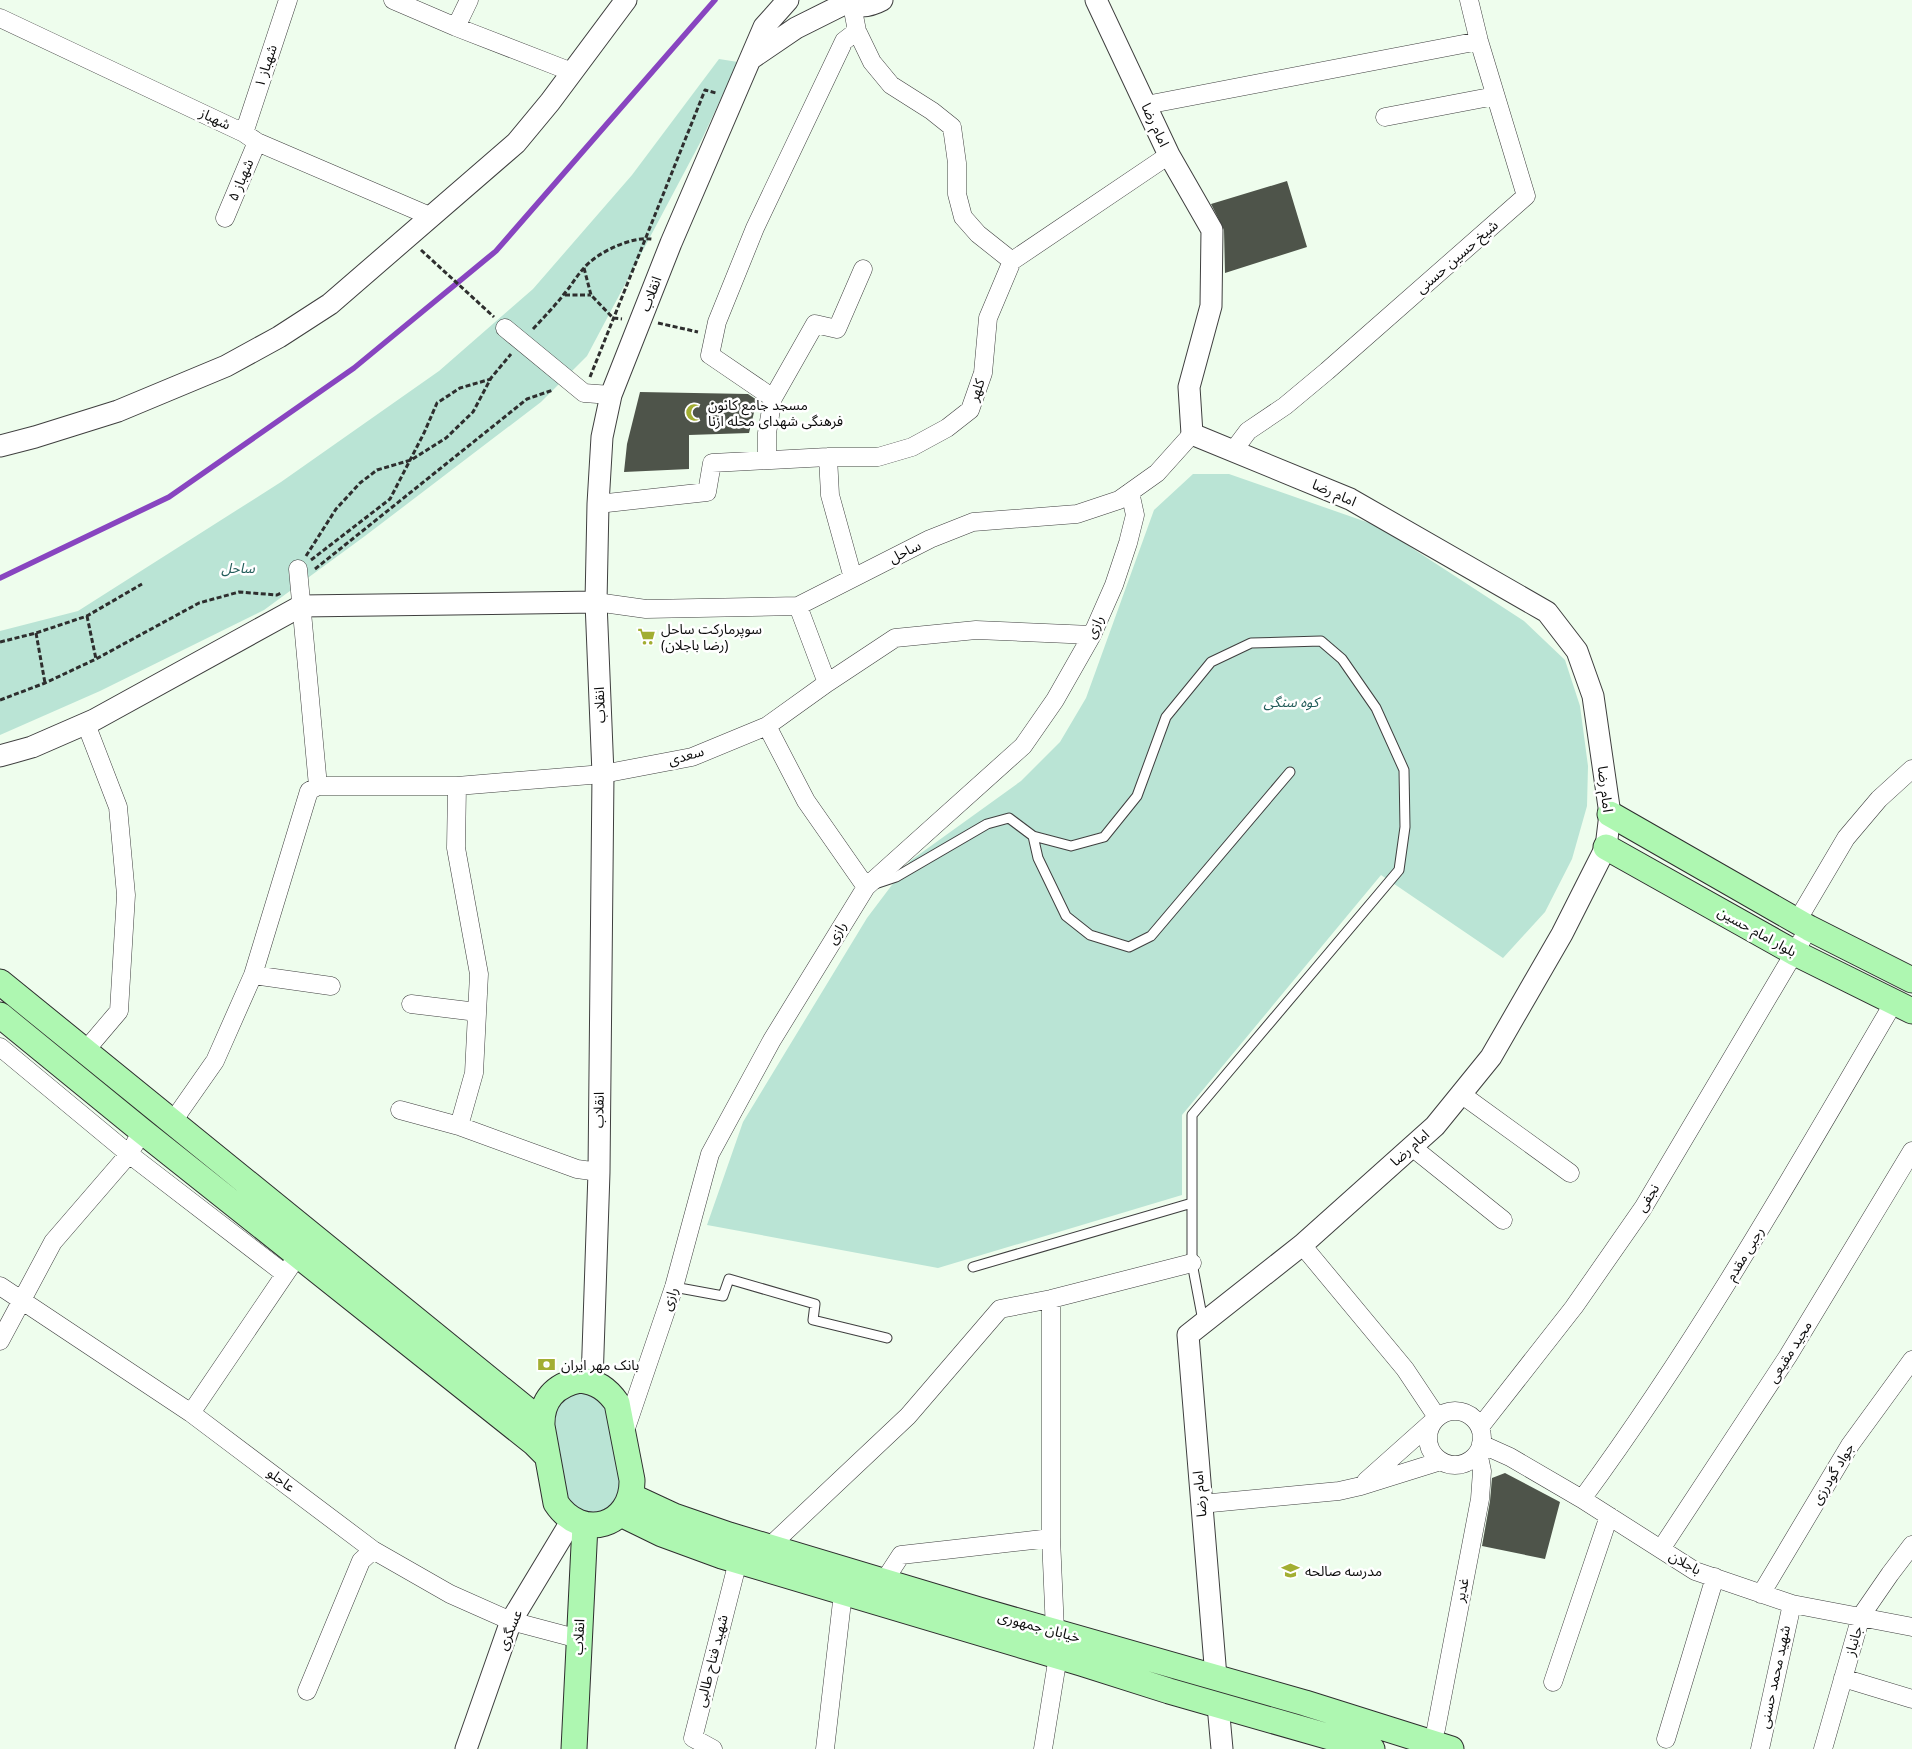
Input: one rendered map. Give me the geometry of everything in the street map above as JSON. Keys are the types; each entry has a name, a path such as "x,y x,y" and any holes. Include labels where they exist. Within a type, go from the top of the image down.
{"main road":[{"name":"بلوار امام حسین","path":"1610,814 1803,925 1912,980"},
{"name":"بلوار امام حسین","path":"1606,847 1795,953 1903,1006"},
{"path":"0,982 542,1422"},
{"path":"0,1015 142,1132 291,1264 534,1444 547,1456"},
{"path":"142,1132 166,1116"},
{"path":"580,1380 592,1382 602,1386 617,1403 632,1480 626,1505 604,1524 578,1522 563,1513 556,1503 542,1422 544,1405 550,1395 559,1387 569,1382 580,1380"},
{"name":"خیابان جمهوری","path":"626,1505 674,1516 769,1547 1305,1703 1452,1749"},
{"name":"خیابان جمهوری","path":"626,1505 662,1534 738,1561 1218,1705 1372,1749"},
{"name":"انقلاب","path":"574,1749 579,1639 578,1522"},
{"path":"1216,1677 1218,1705"}],"street":[{"name":"شهباز ۱","path":"251,137 288,0"},
{"path":"393,0 456,28 572,72"},
{"path":"456,28 469,0"},
{"path":"0,446 118,411 226,366 279,337 330,304 516,143 550,102 626,0"},
{"name":"انقلاب","path":"592,1382 599,1172 602,774 596,602 598,504 602,437 611,395 671,243 764,27 788,0"},
{"path":"752,58 796,28 847,3 864,7 882,0"},
{"name":"امام رضا","path":"1096,0 1169,155 1212,230 1211,306 1189,387 1192,434 1350,499 1547,612 1577,651 1593,696 1610,814 1606,847 1562,934 1491,1056 1461,1094 1435,1126 1302,1245 1188,1335 1216,1677"},
{"name":"شیخ حسین حسنی","path":"1234,451 1248,431 1285,406 1327,371 1526,196 1479,41 1469,0"},
{"path":"847,3 857,32 872,62 891,85 932,111 952,127 957,163 957,194 963,216 978,234 1012,261 1169,155"},
{"name":"شهباز","path":"0,18 251,137 432,217"},
{"path":"773,398 710,355 717,322 755,228 827,75 844,41 857,32"},
{"path":"1146,104 1479,41"},
{"path":"1385,118 1495,96"},
{"name":"شهباز ۵","path":"225,218 251,137"},
{"name":"کلهر","path":"598,504 707,492 712,463 878,456 912,447 947,428 970,410 983,373 988,318 1012,261"},
{"path":"767,460 767,434 773,398 814,324 837,328 863,269"},
{"path":"505,328 578,388 611,395"},
{"name":"ساحل","path":"596,602 646,609 798,606 930,539 974,522 1078,514 1119,500 1157,473 1192,434"},
{"path":"828,457 830,495 853,578"},
{"name":"رازی","path":"624,1434 674,1288 710,1154 772,1040 866,887 1023,746 1056,700 1092,636 1114,585 1135,515 1130,492"},
{"path":"0,756 32,747 86,724 300,587 596,602"},
{"path":"166,1116 215,1061 253,975 309,791 318,786 300,587"},
{"path":"798,606 827,683"},
{"name":"سعدی","path":"318,786 457,786 602,774 692,756 767,726 895,638 976,630 1092,636"},
{"path":"85,1051 119,1011 126,895 118,807 86,724"},
{"path":"767,726 806,800 866,887"},
{"name":"نجفی","path":"1480,1441 1643,1208 1795,953 1803,925 1846,838 1879,799 1912,769"},
{"path":"457,786 456,848 479,974 474,1073 459,1126"},
{"path":"253,975 331,986"},
{"path":"411,1004 477,1012"},
{"name":"رجبی مقدم","path":"1582,1499 1700,1328 1789,1181 1903,1006"},
{"path":"0,1047 130,1154 291,1264 191,1413"},
{"path":"1461,1094 1570,1173"},
{"path":"400,1110 459,1126 577,1168 599,1172"},
{"path":"0,1341 53,1242 130,1154 142,1132"},
{"path":"1412,1147 1503,1220"},
{"name":"مجید مقیعی","path":"1661,1549 1788,1356 1912,1151"},
{"path":"1302,1245 1405,1368 1434,1420 1427,1440 1430,1448 1440,1461 1448,1464 1465,1463 1480,1441 1469,1414 1461,1411 1444,1412 1434,1420 1361,1486"},
{"path":"769,1547 908,1416 1000,1309 1051,1299 1192,1263"},
{"name":"عاجلو","path":"0,1286 191,1413 373,1550 450,1594 512,1621 579,1639"},
{"path":"1051,1299 1051,1538 1055,1631"},
{"name":"جواد گودرزی","path":"1761,1594 1850,1445 1912,1360"},
{"name":"باجلان","path":"1480,1441 1582,1499 1695,1570 1792,1604 1912,1627"},
{"name":"غدیر","path":"1436,1729 1480,1499 1482,1470 1480,1441"},
{"path":"1201,1504 1339,1491 1440,1461"},
{"path":"1553,1682 1610,1516"},
{"name":"عسگری","path":"466,1749 512,1621 578,1522"},
{"path":"884,1581 901,1555 1051,1538"},
{"name":"جانباز","path":"1823,1749 1861,1616 1912,1545"},
{"path":"307,1691 361,1561 373,1550"},
{"name":"شهید فتاح طالبی","path":"713,1749 693,1738 738,1561"},
{"path":"1666,1739 1715,1577"},
{"path":"824,1749 843,1593"},
{"name":"شهید محمد حسنی","path":"1760,1749 1792,1604"},
{"path":"1043,1749 1058,1656"},
{"path":"1843,1678 1912,1698"},
{"path":"1218,1705 1222,1749"}],"lane":[{"path":"866,887 896,877 988,824 1009,818 1033,836 1071,846 1104,837 1136,796 1166,717 1211,662 1251,643 1321,640 1342,659 1376,708 1404,770 1405,827 1399,870 1192,1115 1192,1263 1204,1322"},
{"path":"1033,836 1038,858 1066,916 1090,935 1129,947 1151,936 1290,772"},
{"path":"973,1267 1192,1203"},
{"path":"674,1288 723,1296 729,1279 815,1304 814,1320 887,1338"}],"path":[{"path":"300,587 318,565 527,399 578,388 645,238 705,90 734,98"},
{"path":"300,587 336,509 360,483 377,470 411,460 446,438 473,412 491,378 594,258 620,244 645,238 671,243"},
{"path":"427,255 505,328"},
{"path":"564,295 591,295"},
{"path":"0,700 45,683 199,603 238,592 277,595 300,587 390,499 411,460 437,403 460,388 491,378"},
{"path":"0,642 36,633 86,616 142,584"},
{"path":"86,616 96,658"},
{"path":"36,633 45,683"}],"green space":[{"name":"ساحل","path":"719,59 738,62 702,139 587,356 541,402 264,610 100,691 0,735 0,631 78,611 281,482 439,371 533,289 632,175"},
{"name":"کوه سنگی","path":"1193,474 1229,474 1378,526 1524,621 1565,660 1580,706 1588,766 1587,806 1572,859 1545,912 1503,958 1381,875 1182,1115 1182,1195 938,1268 707,1225 743,1122 867,918 910,861 1021,781 1060,742 1086,698 1154,510"},
{"path":"580,1390 604,1400 623,1489 610,1511 585,1515 565,1499 551,1426 558,1401"}],"building":[{"path":"1287,181 1307,247 1225,273 1224,230 1211,204"},
{"name":"مسجد جامع کانون فرهنگی شهدای محله ازنا","path":"640,392 748,394 757,400 749,433 689,435 689,469 624,472 627,444"},
{"path":"1505,1473 1560,1502 1545,1559 1482,1546 1492,1478"}],"waterway":[{"path":"0,578 169,497 354,368 496,251 715,0"}],"place":[{"name":"مسجد جامع کانون فرهنگی شهدای محله ازنا","path":"694,413"},
{"name":"سوپرمارکت ساحل (رضا باجلان)","path":"647,637"},
{"name":"بانک مهر ایران","path":"547,1365"},
{"name":"مدرسه صالحه","path":"1291,1571"}]}
